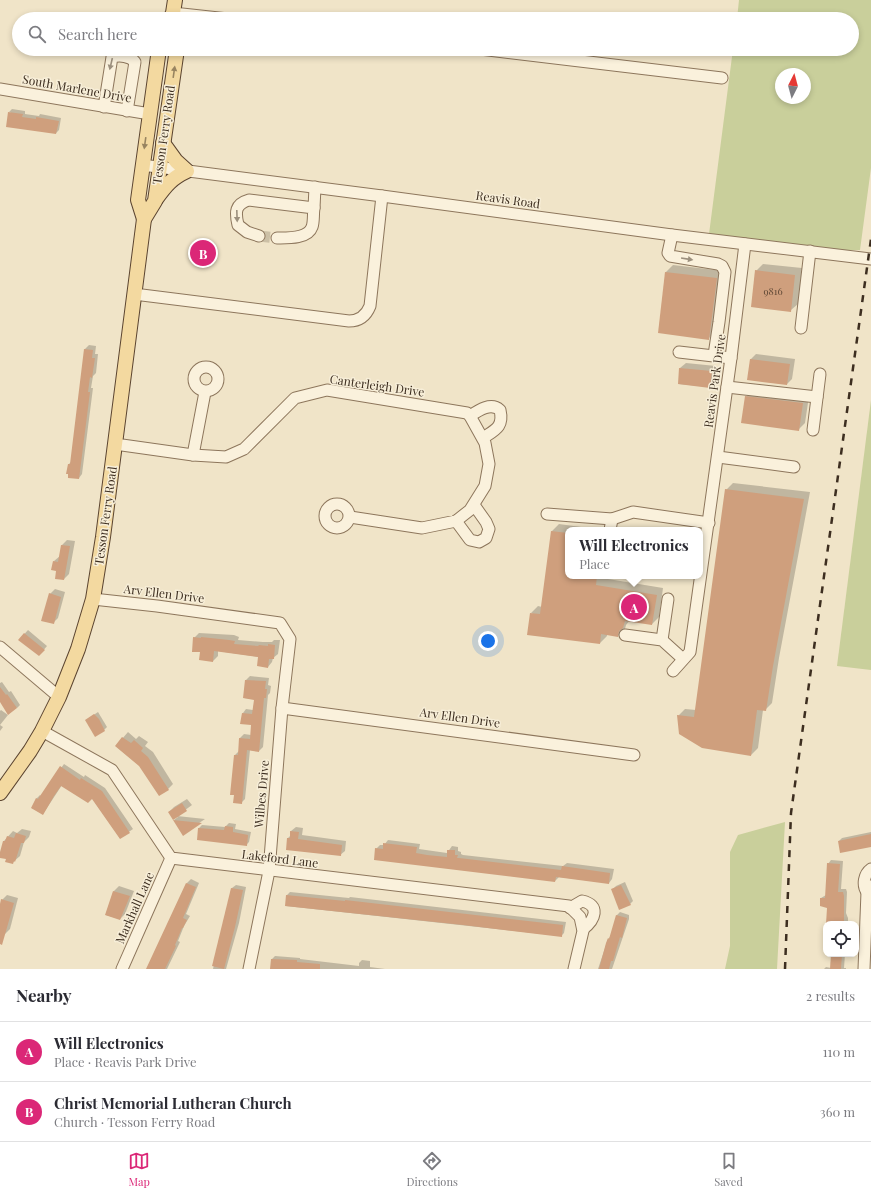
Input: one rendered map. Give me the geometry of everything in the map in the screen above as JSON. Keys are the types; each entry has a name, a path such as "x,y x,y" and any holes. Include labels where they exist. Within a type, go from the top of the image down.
{"main road":[{"name":"Tesson Ferry Road","path":"144,219 138,200 158,56"},
{"name":"Tesson Ferry Road","path":"0,793 42,732 60,697 78,649 93,598 115,444 144,219 155,201 176,56"},
{"path":"155,201 166,184 175,177 187,171 176,161 163,143"}],"street":[{"path":"104,107 112,57 118,56 132,59 135,62 127,111"},
{"path":"538,56 722,78"},
{"name":"South Marlene Drive","path":"0,89 150,114"},
{"name":"Reavis Road","path":"142,165 672,235 871,259"},
{"path":"277,238 301,236 309,232 313,226 315,187"},
{"path":"134,294 349,321 360,319 365,316 370,306 382,196"},
{"path":"259,236 247,232 238,225 236,216 237,209 242,202 249,200 314,208"},
{"path":"672,235 668,253 670,256 718,264 722,266 725,272 714,356"},
{"name":"Reavis Park Drive","path":"703,564 745,244"},
{"path":"801,328 810,251"},
{"path":"679,352 731,358"},
{"path":"813,430 820,374"},
{"path":"727,387 817,397"},
{"name":"Canterleigh Drive","path":"115,444 193,455 226,457 244,449 295,398 327,390 469,415"},
{"path":"193,455 204,392"},
{"path":"350,517 422,528 456,521 470,510 485,486 489,464 485,442 469,415 489,406 496,407 500,410 502,419 498,428 483,438"},
{"path":"718,457 794,467"},
{"path":"456,521 470,540 479,542 486,538 489,529 474,505"},
{"path":"547,514 611,525 633,512 709,523"},
{"name":"Reavis Park Drive","path":"673,671 690,652 701,579"},
{"name":"Arv Ellen Drive","path":"93,598 280,623"},
{"path":"662,640 668,599"},
{"name":"Wilbes Drive","path":"249,969 269,870 282,708 290,639 280,623"},
{"path":"625,635 662,640 683,659"},
{"path":"0,647 60,697"},
{"name":"Arv Ellen Drive","path":"282,708 634,755"},
{"path":"42,732 112,770 171,858"},
{"name":"Lakeford Lane","path":"171,858 569,906 580,917 583,929"},
{"name":"Markhall Lane","path":"122,969 171,858"},
{"path":"864,969 869,889 864,888 864,880 868,870 871,869"},
{"path":"570,908 582,901 588,902 595,912 593,919 583,929 574,969"}],"green space":[{"path":"739,0 871,0 871,168 860,250 844,250 709,234 732,56 859,56 859,12 738,12"},
{"path":"871,400 871,670 837,666"},
{"path":"785,822 777,969 725,969 730,946 730,852 738,835"}],"building":[{"path":"8,112 23,114 22,117 36,119 36,117 59,121 56,134 6,127"},
{"path":"755,270 795,275 791,312 751,307"},
{"path":"665,272 717,278 709,340 658,333"},
{"path":"84,349 93,350 92,358 95,358 88,392 90,392 79,479 68,478 68,474 66,474 68,464 70,464"},
{"path":"750,359 790,364 787,385 747,380"},
{"path":"679,368 712,371 710,388 678,384"},
{"path":"745,396 803,403 799,431 741,423"},
{"path":"725,489 804,499 766,711 757,710 751,756 702,748 679,734 677,715 694,717"},
{"path":"551,531 565,533 565,579 597,579 596,585 657,595 652,625 625,621 623,628 619,631 618,637 601,634 600,644 527,635 530,613 540,614"},
{"path":"61,545 70,546 64,580 55,579 56,571 51,570 53,561 58,562"},
{"path":"49,593 61,597 54,624 41,621"},
{"path":"24,633 45,650 39,656 18,640"},
{"path":"193,637 235,641 234,644 258,646 268,646 268,644 275,645 274,659 269,659 268,668 257,666 258,657 214,651 213,662 199,660 200,652 192,652"},
{"path":"245,680 266,681 265,689 267,689 266,698 264,698 259,752 247,750 242,804 233,803 234,795 230,795 234,755 238,755 239,738 250,739 251,725 240,724 242,713 252,714 254,700 243,698"},
{"path":"0,687 17,708 8,715 0,702"},
{"path":"94,714 99,719 105,731 95,737 85,720"},
{"path":"122,737 131,743 134,740 143,748 141,751 148,757 169,790 159,796 139,766 115,746"},
{"path":"60,766 80,780 81,778 102,791 130,833 120,839 92,799 88,803 61,786 43,815 31,808 36,798 38,799"},
{"path":"182,803 187,811 173,820 168,812"},
{"path":"173,820 202,823 183,836"},
{"path":"225,826 233,827 233,832 248,835 247,846 197,840 198,828 224,830"},
{"path":"290,831 299,832 298,839 342,845 341,856 286,850 287,838 290,838"},
{"path":"16,833 26,836 24,843 21,843 13,864 5,862 6,859 0,858 0,852 3,841 5,841 7,836 14,838"},
{"path":"871,834 871,847 840,853 838,841"},
{"path":"383,843 417,847 416,853 427,855 447,857 447,850 455,850 455,855 458,855 457,858 561,870 562,866 610,873 609,884 556,877 555,882 374,860 375,848 383,849"},
{"path":"827,863 840,864 838,892 843,892 844,896 844,921 826,921 827,908 820,906 820,898 825,898"},
{"path":"186,883 196,887 183,918 187,920 182,928 175,945 176,946 165,969 146,969"},
{"path":"621,885 631,905 619,910 611,889"},
{"path":"231,888 243,890 224,969 212,966"},
{"path":"113,891 130,896 120,920 105,915"},
{"path":"286,895 345,900 563,925 562,937 285,906"},
{"path":"1,899 14,903 2,945 0,944"},
{"path":"616,915 627,918 622,938 620,937 609,969 599,969 606,943 608,938 609,939"},
{"path":"831,957 842,957 841,969 830,969"},
{"path":"271,959 297,960 297,962 320,964 320,969 270,969"}],"tunnel":[{"path":"259,236 277,238"}],"railway":[{"path":"785,969 791,813 871,239"}],"place":[{"name":"Christ Memorial Lutheran Church","path":"203,253"},
{"name":"Will Electronics","path":"634,607"}]}
